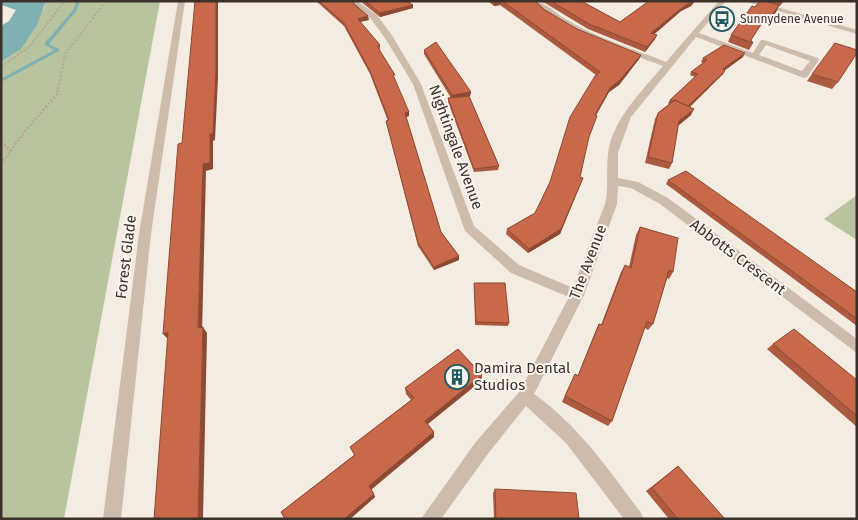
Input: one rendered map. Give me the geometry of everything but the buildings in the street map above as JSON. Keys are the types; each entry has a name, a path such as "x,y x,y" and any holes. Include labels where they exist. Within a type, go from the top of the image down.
{"street":[{"name":"Forest Glade","path":"112,519 145,234 182,1"},
{"name":"Nightingale Avenue","path":"352,1 374,17 389,37 416,84 469,228 515,269 577,295"},
{"path":"535,1 561,19 597,38 668,65"},
{"name":"The Avenue","path":"430,519 481,449 526,396 577,295 611,204 613,152 626,116 723,1"},
{"path":"747,1 857,32"},
{"path":"694,34 804,75 815,60 764,42 754,56"},
{"name":"Abbotts Crescent","path":"613,181 634,185 664,201 857,347"},
{"path":"526,396 543,408 572,439 635,519"}],"path":[{"path":"1,67 16,60 30,48 63,3 62,1"},
{"path":"1,164 57,94 65,54 106,1"},
{"path":"1,142 11,151"}],"green space":[{"path":"46,1 160,1 64,519 1,519 1,62 21,49"},
{"path":"857,195 857,240 824,219"}],"water":[{"path":"1,1 46,1 37,25 21,49 1,62 1,26 9,21 16,10 2,5"}],"waterway":[{"path":"1,81 57,50 46,44 76,9 78,1"}],"place":[{"name":"Sunnydene Avenue","path":"722,19"},
{"name":"Damira Dental Studios","path":"457,377"}]}
